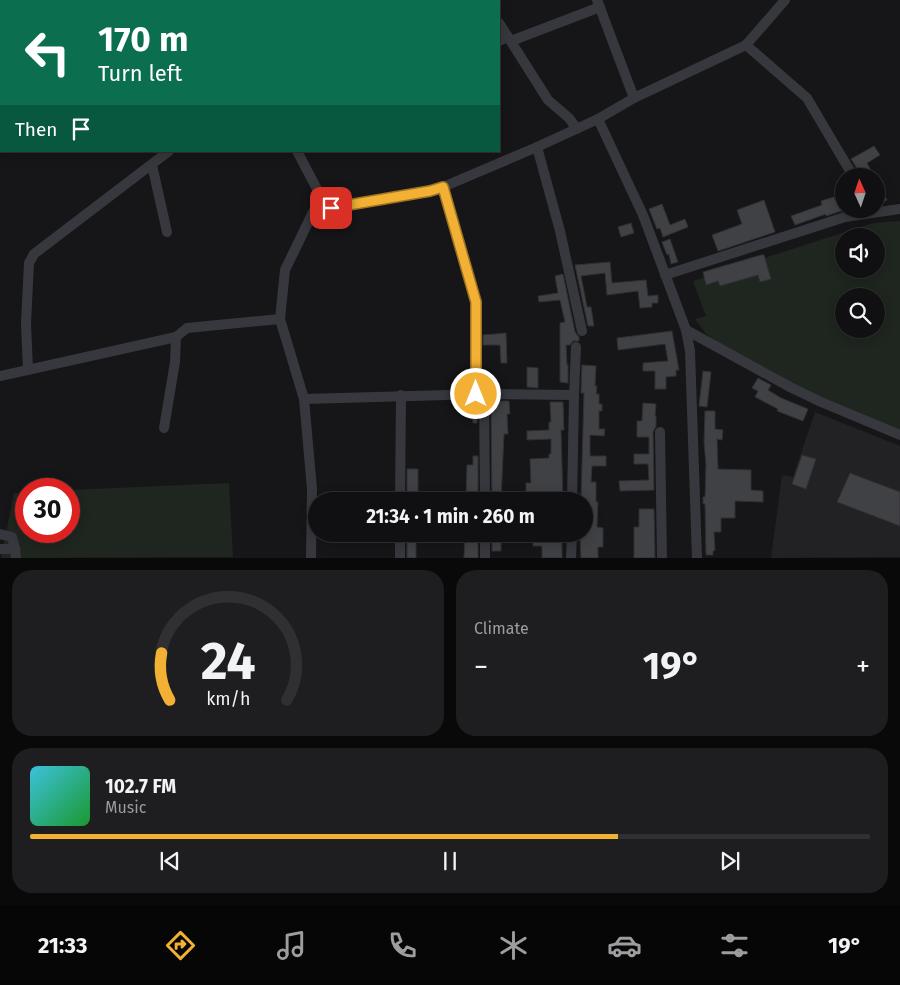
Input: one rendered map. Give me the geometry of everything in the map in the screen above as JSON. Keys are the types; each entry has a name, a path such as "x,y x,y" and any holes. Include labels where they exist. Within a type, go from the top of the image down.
{"street":[{"path":"316,206 331,208 430,191 537,147 746,45 786,0"},
{"path":"506,40 598,3 634,98"},
{"path":"500,25 506,40 548,100 569,118 577,129"},
{"path":"746,45 806,98 848,168"},
{"path":"598,118 643,214 686,330 690,352 697,558"},
{"path":"537,147 560,232 582,331"},
{"path":"28,370 27,295 29,262 31,258 168,152"},
{"path":"298,152 320,194 285,270 280,319 304,399 312,489 311,558"},
{"path":"152,165 167,232"},
{"path":"443,187 476,302 485,492"},
{"path":"885,210 900,209"},
{"path":"665,275 845,218"},
{"path":"0,376 176,337 187,328 280,319"},
{"path":"686,330 790,387 900,435"},
{"path":"164,428 175,362 176,337"},
{"path":"572,492 576,347"},
{"path":"304,399 480,394 574,396"},
{"path":"400,492 401,395"},
{"path":"660,432 662,558"},
{"path":"0,534 12,537 16,553 0,549"},
{"path":"400,542 400,558"},
{"path":"485,542 485,558"},
{"path":"571,558 572,542"}],"shaded area":[{"path":"900,221 900,431 820,398 722,346 706,334 695,319 706,316 693,281 835,235 835,278 885,278 885,228 857,228 873,223"},
{"path":"815,412 900,446 900,557 771,558 782,475 793,477"},
{"path":"229,483 233,557 1,558 14,493 15,543 80,543 80,490"}],"building":[{"path":"874,146 880,155 867,163 870,168 857,168 851,159"},
{"path":"834,197 835,213 826,216 826,214 795,225 791,216 822,205 821,201"},
{"path":"764,200 775,232 718,251 712,235 742,224 737,210"},
{"path":"662,204 670,225 685,219 688,227 663,237 660,228 657,229 649,209"},
{"path":"631,223 634,233 621,237 618,227"},
{"path":"670,239 678,262 671,264 669,254 667,255 662,242"},
{"path":"764,255 771,279 760,282 758,275 720,286 718,281 706,285 703,272"},
{"path":"610,262 612,283 646,280 648,296 658,295 658,303 652,303 652,307 640,308 638,291 607,295 605,273 581,276 587,307 591,307 594,326 588,326 575,265"},
{"path":"563,274 575,332 579,337 579,341 573,341 570,345 566,345 568,383 560,382 560,323 565,322 560,300 539,302 538,296 558,293 555,276"},
{"path":"672,331 679,370 676,370 676,376 666,377 666,389 655,389 655,371 643,371 643,363 668,361 665,344 618,350 617,338"},
{"path":"506,333 507,363 501,363 500,345 483,345 483,335"},
{"path":"582,365 596,366 596,394 599,394 599,404 602,404 602,411 599,411 599,429 605,429 604,436 590,435 590,456 606,456 606,466 592,466 591,482 596,482 596,502 598,502 597,527 603,528 603,547 598,547 598,558 581,558 580,542 593,542 593,492 581,492 584,393 581,393"},
{"path":"527,367 538,368 538,388 527,387"},
{"path":"703,371 711,372 707,407 699,406"},
{"path":"758,378 771,385 768,390 781,398 808,409 803,421 777,411 778,409 755,397 758,391 752,388"},
{"path":"465,401 477,401 477,423 473,423 472,413 465,413"},
{"path":"491,401 509,401 510,414 507,414 508,434 504,434 501,492 492,492"},
{"path":"550,402 563,402 564,430 561,430 563,492 526,492 526,483 531,483 530,459 549,458 549,454 551,454 551,439 527,440 527,431 549,430 549,422 551,422"},
{"path":"643,403 656,404 656,426 653,432 654,490 620,491 619,481 649,480 648,464 634,464 634,454 649,454 649,437 637,437 637,421 642,421"},
{"path":"705,411 715,411 715,429 723,430 722,440 717,439 718,469 751,470 751,490 763,491 763,502 735,501 735,518 721,518 721,532 714,532 715,550 713,555 706,555 705,504 703,504 706,464 704,443"},
{"path":"802,455 816,459 806,489 792,484"},
{"path":"473,456 478,456 478,492 466,492 467,465 473,465"},
{"path":"407,469 418,469 418,492 407,492"},
{"path":"850,473 900,492 900,526 837,502"},
{"path":"639,509 654,509 655,558 634,558 634,527 639,527"},
{"path":"407,542 416,542 416,558 407,558"},
{"path":"465,542 478,542 478,558 464,558"},
{"path":"492,542 501,542 501,551 492,551"},
{"path":"533,542 562,542 562,558 542,558 542,546 533,546"}],"route":[{"path":"331,208 430,191 443,187 476,302 476,394"}]}
